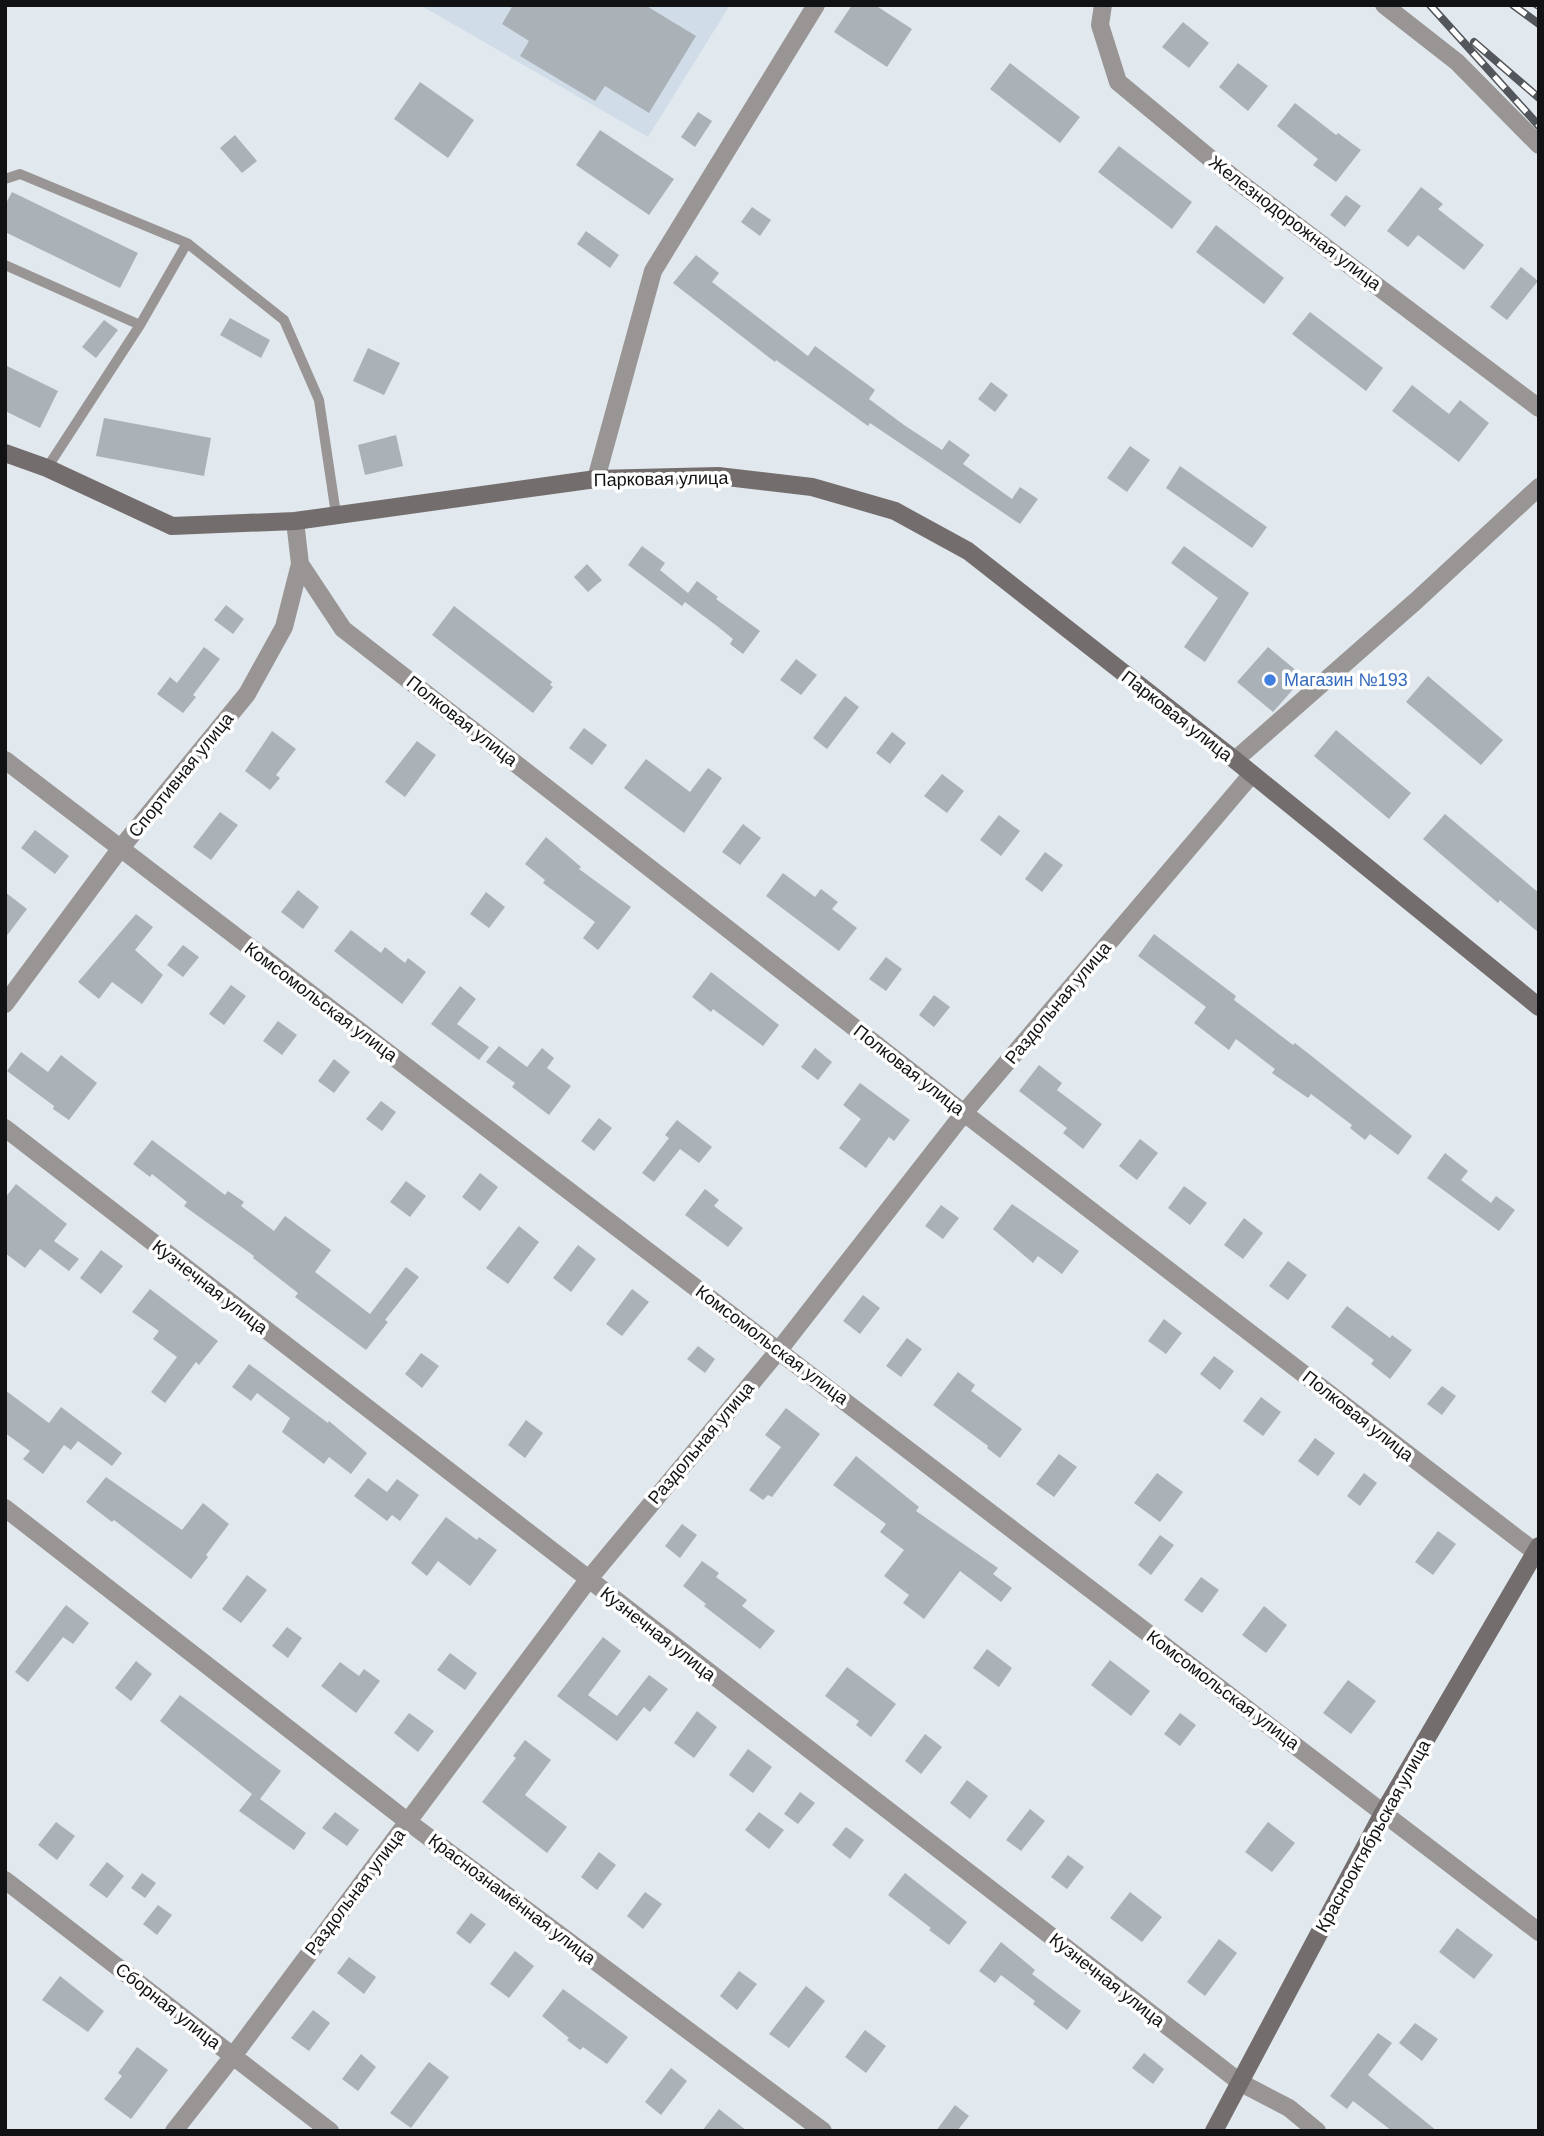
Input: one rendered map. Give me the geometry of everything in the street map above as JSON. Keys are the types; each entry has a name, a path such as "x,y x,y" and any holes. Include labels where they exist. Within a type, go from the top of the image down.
{"main road":[{"name":"Парковая улица","path":"5,453 47,468 172,526 295,521 596,479 718,476 812,487 895,511 968,551 1235,760 1539,1006"},
{"name":"Краснооктябрьская улица","path":"1214,2131 1383,1813 1538,1551"}],"street":[{"path":"596,479 653,271 816,5"},
{"name":"Железнодорожная улица","path":"1103,5 1100,25 1118,82 1235,179 1539,408"},
{"path":"1384,5 1457,62 1539,145"},
{"path":"1235,760 1417,600 1539,487"},
{"name":"Спортивная улица","path":"5,1004 120,849 247,694 284,627 300,564 295,521"},
{"name":"Полковая улица","path":"300,564 343,629 964,1113 1538,1551"},
{"name":"Комсомольская улица","path":"5,760 1539,1932"},
{"name":"Раздольная улица","path":"174,2131 589,1580 779,1350 964,1113 1252,774"},
{"name":"Кузнечная улица","path":"5,1128 1241,2084 1289,2108 1317,2131"},
{"name":"Краснознамённая улица","path":"5,1508 407,1821 823,2131"},
{"name":"Сборная улица","path":"5,1880 330,2131"}],"lane":[{"path":"5,179 20,174 187,243 284,320 319,400 336,514"},
{"path":"47,468 139,325 187,243"},
{"path":"5,264 139,325"}],"shaded area":[{"path":"420,5 730,5 648,137"}],"building":[{"path":"513,5 645,5 696,36 649,113 605,86 595,101 520,56 529,41 502,24"},
{"path":"852,5 875,5 912,29 887,67 834,32"},
{"path":"1183,22 1209,43 1189,68 1162,47"},
{"path":"1010,63 1080,117 1060,143 990,89"},
{"path":"1238,63 1268,86 1248,111 1219,87"},
{"path":"420,82 474,120 448,158 394,119"},
{"path":"1295,103 1336,135 1338,133 1361,150 1336,182 1313,165 1318,159 1277,126"},
{"path":"698,112 712,121 695,147 681,137"},
{"path":"600,130 674,179 649,215 576,165"},
{"path":"235,135 257,161 242,173 220,148"},
{"path":"1119,146 1192,202 1172,229 1098,172"},
{"path":"1421,187 1443,204 1438,209 1484,245 1464,270 1418,235 1408,247 1387,231"},
{"path":"12,192 138,253 120,288 5,232 5,205"},
{"path":"1346,195 1361,206 1345,227 1330,215"},
{"path":"752,207 771,220 760,236 741,222"},
{"path":"1216,225 1284,278 1264,304 1196,252"},
{"path":"586,231 619,255 610,268 577,244"},
{"path":"696,255 719,273 712,282 808,356 815,346 875,390 869,399 904,425 942,450 949,440 970,455 963,464 1012,499 1020,487 1038,499 1020,524 870,423 868,426 776,360 775,362 673,283"},
{"path":"1521,267 1538,281 1507,320 1490,307"},
{"path":"1310,312 1383,368 1366,391 1292,334"},
{"path":"230,318 270,340 261,358 220,335"},
{"path":"104,320 118,330 96,358 82,347"},
{"path":"368,348 400,363 384,395 353,381"},
{"path":"5,365 58,391 40,428 5,411"},
{"path":"991,382 1008,395 995,412 978,399"},
{"path":"1412,385 1449,414 1460,400 1489,423 1459,462 1392,411"},
{"path":"104,418 211,438 204,476 96,456"},
{"path":"396,435 403,466 365,475 358,445"},
{"path":"1130,446 1150,460 1127,492 1107,478"},
{"path":"1180,466 1267,527 1252,548 1166,488"},
{"path":"642,546 665,563 660,570 688,593 697,581 718,597 716,599 760,631 743,654 730,644 733,639 717,626 685,602 682,606 628,565"},
{"path":"1184,546 1249,593 1205,662 1184,647 1218,598 1171,563"},
{"path":"587,564 602,580 588,592 574,577"},
{"path":"226,605 244,619 233,634 214,620"},
{"path":"454,606 552,682 550,685 553,687 533,713 432,635"},
{"path":"204,647 220,659 183,713 157,694 170,677 177,683"},
{"name":"Магазин №193","path":"1268,647 1304,677 1273,712 1237,682"},
{"path":"796,659 817,675 801,695 780,680"},
{"path":"1428,676 1503,740 1481,765 1406,702"},
{"path":"845,696 859,707 827,749 813,738"},
{"path":"584,728 607,745 592,765 569,748"},
{"path":"1336,730 1411,793 1389,819 1314,756"},
{"path":"272,731 296,749 276,775 280,778 270,790 245,771"},
{"path":"892,732 906,743 890,764 876,753"},
{"path":"417,741 436,755 405,797 385,782"},
{"path":"646,759 690,792 708,768 722,778 684,833 624,788"},
{"path":"942,774 964,791 947,813 924,796"},
{"path":"220,812 238,825 211,860 193,847"},
{"path":"1445,814 1539,893 1539,933 1500,900 1498,903 1423,839"},
{"path":"999,815 1020,831 1001,856 980,840"},
{"path":"743,824 761,838 740,865 722,852"},
{"path":"35,830 69,856 55,874 21,848"},
{"path":"546,837 581,867 579,869 631,907 598,950 583,938 595,922 543,883 545,880 525,864"},
{"path":"1045,852 1063,865 1042,892 1025,879"},
{"path":"783,873 815,897 821,889 838,902 832,909 857,928 839,951 766,896"},
{"path":"298,890 319,907 303,929 281,912"},
{"path":"5,892 27,909 5,938"},
{"path":"486,892 505,907 489,928 470,914"},
{"path":"136,914 153,927 135,950 163,975 142,1004 112,982 99,999 78,982"},
{"path":"351,930 381,953 385,947 405,963 408,958 426,972 402,1004 334,951"},
{"path":"1154,934 1236,996 1234,1000 1293,1045 1295,1043 1412,1136 1398,1155 1370,1134 1365,1140 1350,1128 1352,1125 1311,1094 1308,1098 1272,1073 1275,1069 1236,1039 1229,1050 1194,1023 1206,1007 1138,956"},
{"path":"183,945 199,957 183,977 167,965"},
{"path":"886,957 902,969 886,991 869,979"},
{"path":"711,972 779,1025 763,1046 692,997"},
{"path":"231,985 246,996 224,1025 209,1014"},
{"path":"460,986 476,999 457,1024 489,1047 479,1060 431,1024"},
{"path":"934,995 950,1007 934,1027 919,1015"},
{"path":"278,1021 297,1035 282,1055 263,1041"},
{"path":"499,1046 527,1067 542,1048 554,1058 547,1068 571,1086 549,1115 512,1087 515,1083 486,1062"},
{"path":"815,1048 832,1062 818,1080 801,1067"},
{"path":"21,1052 48,1072 61,1055 97,1083 69,1120 7,1071"},
{"path":"334,1059 350,1072 334,1093 318,1081"},
{"path":"1039,1065 1062,1083 1057,1090 1102,1124 1083,1149 1063,1133 1067,1128 1019,1091"},
{"path":"860,1083 910,1120 894,1141 889,1137 866,1168 839,1148 861,1119 843,1105"},
{"path":"381,1101 396,1112 382,1131 366,1119"},
{"path":"599,1118 612,1128 594,1151 581,1141"},
{"path":"677,1120 712,1147 699,1163 680,1149 654,1182 642,1173 669,1138 665,1135"},
{"path":"1140,1139 1158,1153 1137,1180 1119,1166"},
{"path":"152,1140 225,1195 228,1191 244,1202 241,1206 274,1231 285,1216 331,1250 315,1272 370,1314 406,1267 419,1277 385,1320 388,1322 366,1350 295,1297 298,1293 253,1258 254,1256 184,1206 187,1202 152,1174 150,1177 133,1164"},
{"path":"1445,1153 1468,1171 1461,1180 1491,1203 1496,1196 1515,1210 1499,1231 1427,1178"},
{"path":"480,1173 498,1187 480,1211 462,1197"},
{"path":"406,1181 426,1196 410,1217 390,1202"},
{"path":"16,1184 67,1224 54,1241 79,1259 69,1271 40,1249 25,1268 5,1253 5,1198"},
{"path":"1184,1186 1207,1203 1190,1225 1168,1208"},
{"path":"705,1189 719,1200 714,1206 743,1228 728,1247 685,1215"},
{"path":"1012,1204 1079,1251 1062,1274 1038,1256 1033,1263 993,1229"},
{"path":"941,1205 959,1218 943,1239 925,1226"},
{"path":"1244,1218 1263,1233 1243,1259 1224,1245"},
{"path":"519,1226 539,1242 508,1284 486,1268"},
{"path":"578,1245 596,1259 571,1292 553,1278"},
{"path":"101,1250 123,1266 101,1294 80,1278"},
{"path":"1288,1261 1307,1275 1288,1300 1269,1286"},
{"path":"150,1289 218,1341 199,1365 196,1362 165,1403 151,1392 177,1357 153,1339 159,1331 132,1312"},
{"path":"632,1289 649,1302 622,1336 606,1324"},
{"path":"863,1295 880,1308 860,1334 843,1321"},
{"path":"1347,1306 1390,1338 1392,1335 1412,1350 1390,1379 1371,1364 1374,1360 1331,1327"},
{"path":"1164,1319 1182,1333 1166,1354 1148,1341"},
{"path":"907,1338 922,1349 901,1377 886,1366"},
{"path":"698,1346 715,1359 705,1373 687,1359"},
{"path":"421,1353 439,1366 422,1388 405,1374"},
{"path":"1214,1356 1234,1371 1220,1390 1200,1374"},
{"path":"249,1364 328,1423 329,1421 367,1453 351,1474 329,1457 324,1464 282,1432 290,1418 257,1393 251,1401 232,1387"},
{"path":"958,1372 975,1385 971,1391 1022,1429 1000,1458 933,1405"},
{"path":"1442,1386 1456,1396 1442,1415 1427,1404"},
{"path":"5,1390 49,1423 61,1407 122,1453 112,1466 78,1441 71,1450 64,1445 43,1474 23,1459 30,1451 5,1433"},
{"path":"1261,1397 1281,1412 1263,1436 1243,1421"},
{"path":"786,1408 820,1434 772,1497 768,1495 763,1500 749,1490 781,1447 765,1435"},
{"path":"526,1420 543,1433 525,1458 508,1445"},
{"path":"1315,1438 1335,1453 1318,1476 1298,1461"},
{"path":"1059,1454 1077,1467 1054,1497 1036,1484"},
{"path":"856,1456 919,1507 916,1511 998,1568 993,1574 1012,1588 1001,1602 960,1571 924,1619 903,1603 909,1595 884,1576 904,1550 880,1532 886,1524 833,1485"},
{"path":"1157,1473 1183,1492 1160,1522 1134,1503"},
{"path":"1364,1473 1377,1483 1360,1506 1347,1496"},
{"path":"106,1477 182,1530 203,1503 229,1524 191,1579 86,1502"},
{"path":"368,1478 387,1492 397,1479 419,1495 400,1521 392,1515 387,1521 354,1496"},
{"path":"446,1517 477,1540 479,1537 497,1550 470,1586 438,1561 427,1576 411,1563"},
{"path":"682,1524 697,1535 680,1558 665,1546"},
{"path":"1438,1531 1456,1544 1433,1575 1415,1562"},
{"path":"1160,1535 1174,1545 1151,1575 1138,1565"},
{"path":"702,1561 719,1573 716,1577 747,1600 742,1606 775,1631 760,1649 704,1606 706,1604 683,1586"},
{"path":"247,1575 267,1590 241,1623 222,1609"},
{"path":"1201,1577 1219,1590 1202,1613 1184,1600"},
{"path":"66,1605 89,1623 73,1644 63,1637 28,1682 15,1672"},
{"path":"1264,1606 1287,1625 1266,1653 1242,1635"},
{"path":"287,1627 302,1638 288,1658 272,1646"},
{"path":"603,1637 621,1651 588,1695 617,1716 649,1675 668,1689 650,1712 644,1707 617,1741 557,1696"},
{"path":"987,1649 1012,1668 999,1687 973,1668"},
{"path":"450,1653 477,1673 465,1690 437,1670"},
{"path":"1110,1660 1150,1691 1131,1716 1091,1685"},
{"path":"136,1661 152,1674 131,1701 115,1688"},
{"path":"340,1662 359,1676 364,1669 380,1681 356,1713 321,1686"},
{"path":"847,1667 896,1704 871,1737 856,1725 859,1721 825,1696"},
{"path":"1348,1680 1376,1701 1351,1734 1323,1713"},
{"path":"180,1695 281,1771 260,1799 306,1833 294,1850 239,1811 252,1794 160,1721"},
{"path":"697,1711 717,1727 694,1758 674,1743"},
{"path":"409,1713 434,1731 418,1752 394,1733"},
{"path":"1180,1713 1196,1725 1180,1746 1164,1734"},
{"path":"925,1734 942,1747 921,1774 905,1761"},
{"path":"525,1740 551,1760 525,1795 567,1827 547,1853 482,1802 516,1758 513,1756"},
{"path":"748,1749 772,1767 753,1793 729,1775"},
{"path":"967,1780 988,1796 970,1819 950,1803"},
{"path":"800,1792 815,1803 798,1824 784,1814"},
{"path":"1030,1809 1045,1821 1021,1851 1006,1840"},
{"path":"335,1812 359,1830 347,1846 322,1828"},
{"path":"759,1812 784,1830 769,1849 745,1830"},
{"path":"56,1822 75,1836 57,1860 38,1845"},
{"path":"1268,1822 1295,1843 1272,1872 1245,1852"},
{"path":"846,1827 864,1840 850,1859 832,1845"},
{"path":"599,1852 616,1865 597,1890 581,1877"},
{"path":"1068,1855 1084,1867 1067,1889 1051,1877"},
{"path":"107,1862 124,1876 107,1898 89,1885"},
{"path":"142,1873 156,1883 145,1898 131,1888"},
{"path":"905,1873 967,1922 949,1945 888,1895"},
{"path":"645,1892 662,1904 643,1929 627,1916"},
{"path":"1130,1892 1162,1917 1142,1942 1110,1918"},
{"path":"158,1905 172,1915 157,1935 143,1924"},
{"path":"471,1913 486,1924 470,1944 456,1933"},
{"path":"1457,1928 1493,1955 1474,1979 1439,1952"},
{"path":"1219,1939 1237,1953 1205,1996 1187,1982"},
{"path":"1001,1942 1035,1970 1032,1974 1081,2011 1067,2030 1001,1975 995,1983 979,1971"},
{"path":"515,1951 534,1966 509,1998 490,1984"},
{"path":"349,1957 376,1977 364,1994 337,1973"},
{"path":"739,1971 757,1984 737,2010 720,1996"},
{"path":"60,1976 104,2011 88,2032 42,2000"},
{"path":"806,1986 825,2001 789,2048 769,2034"},
{"path":"563,1989 628,2037 607,2064 583,2047 580,2050 542,2016"},
{"path":"313,2010 330,2023 309,2051 291,2038"},
{"path":"1415,2023 1438,2039 1422,2061 1399,2043"},
{"path":"865,2030 886,2046 866,2073 845,2057"},
{"path":"1378,2033 1392,2043 1368,2075 1437,2131 1392,2131 1353,2101 1347,2109 1330,2096"},
{"path":"137,2047 168,2070 131,2119 104,2099 122,2076 118,2073"},
{"path":"1144,2053 1164,2069 1153,2084 1132,2068"},
{"path":"361,2054 376,2067 358,2091 342,2079"},
{"path":"429,2062 449,2077 411,2128 390,2113"},
{"path":"671,2068 687,2081 661,2115 645,2102"},
{"path":"955,2105 969,2116 957,2131 936,2131"},
{"path":"719,2109 747,2131 702,2131"}],"railway":[{"path":"1430,5 1539,126"},
{"path":"1513,5 1539,24"},
{"path":"1474,42 1539,98"}],"place":[{"name":"Магазин №193","path":"1270,680"}]}
